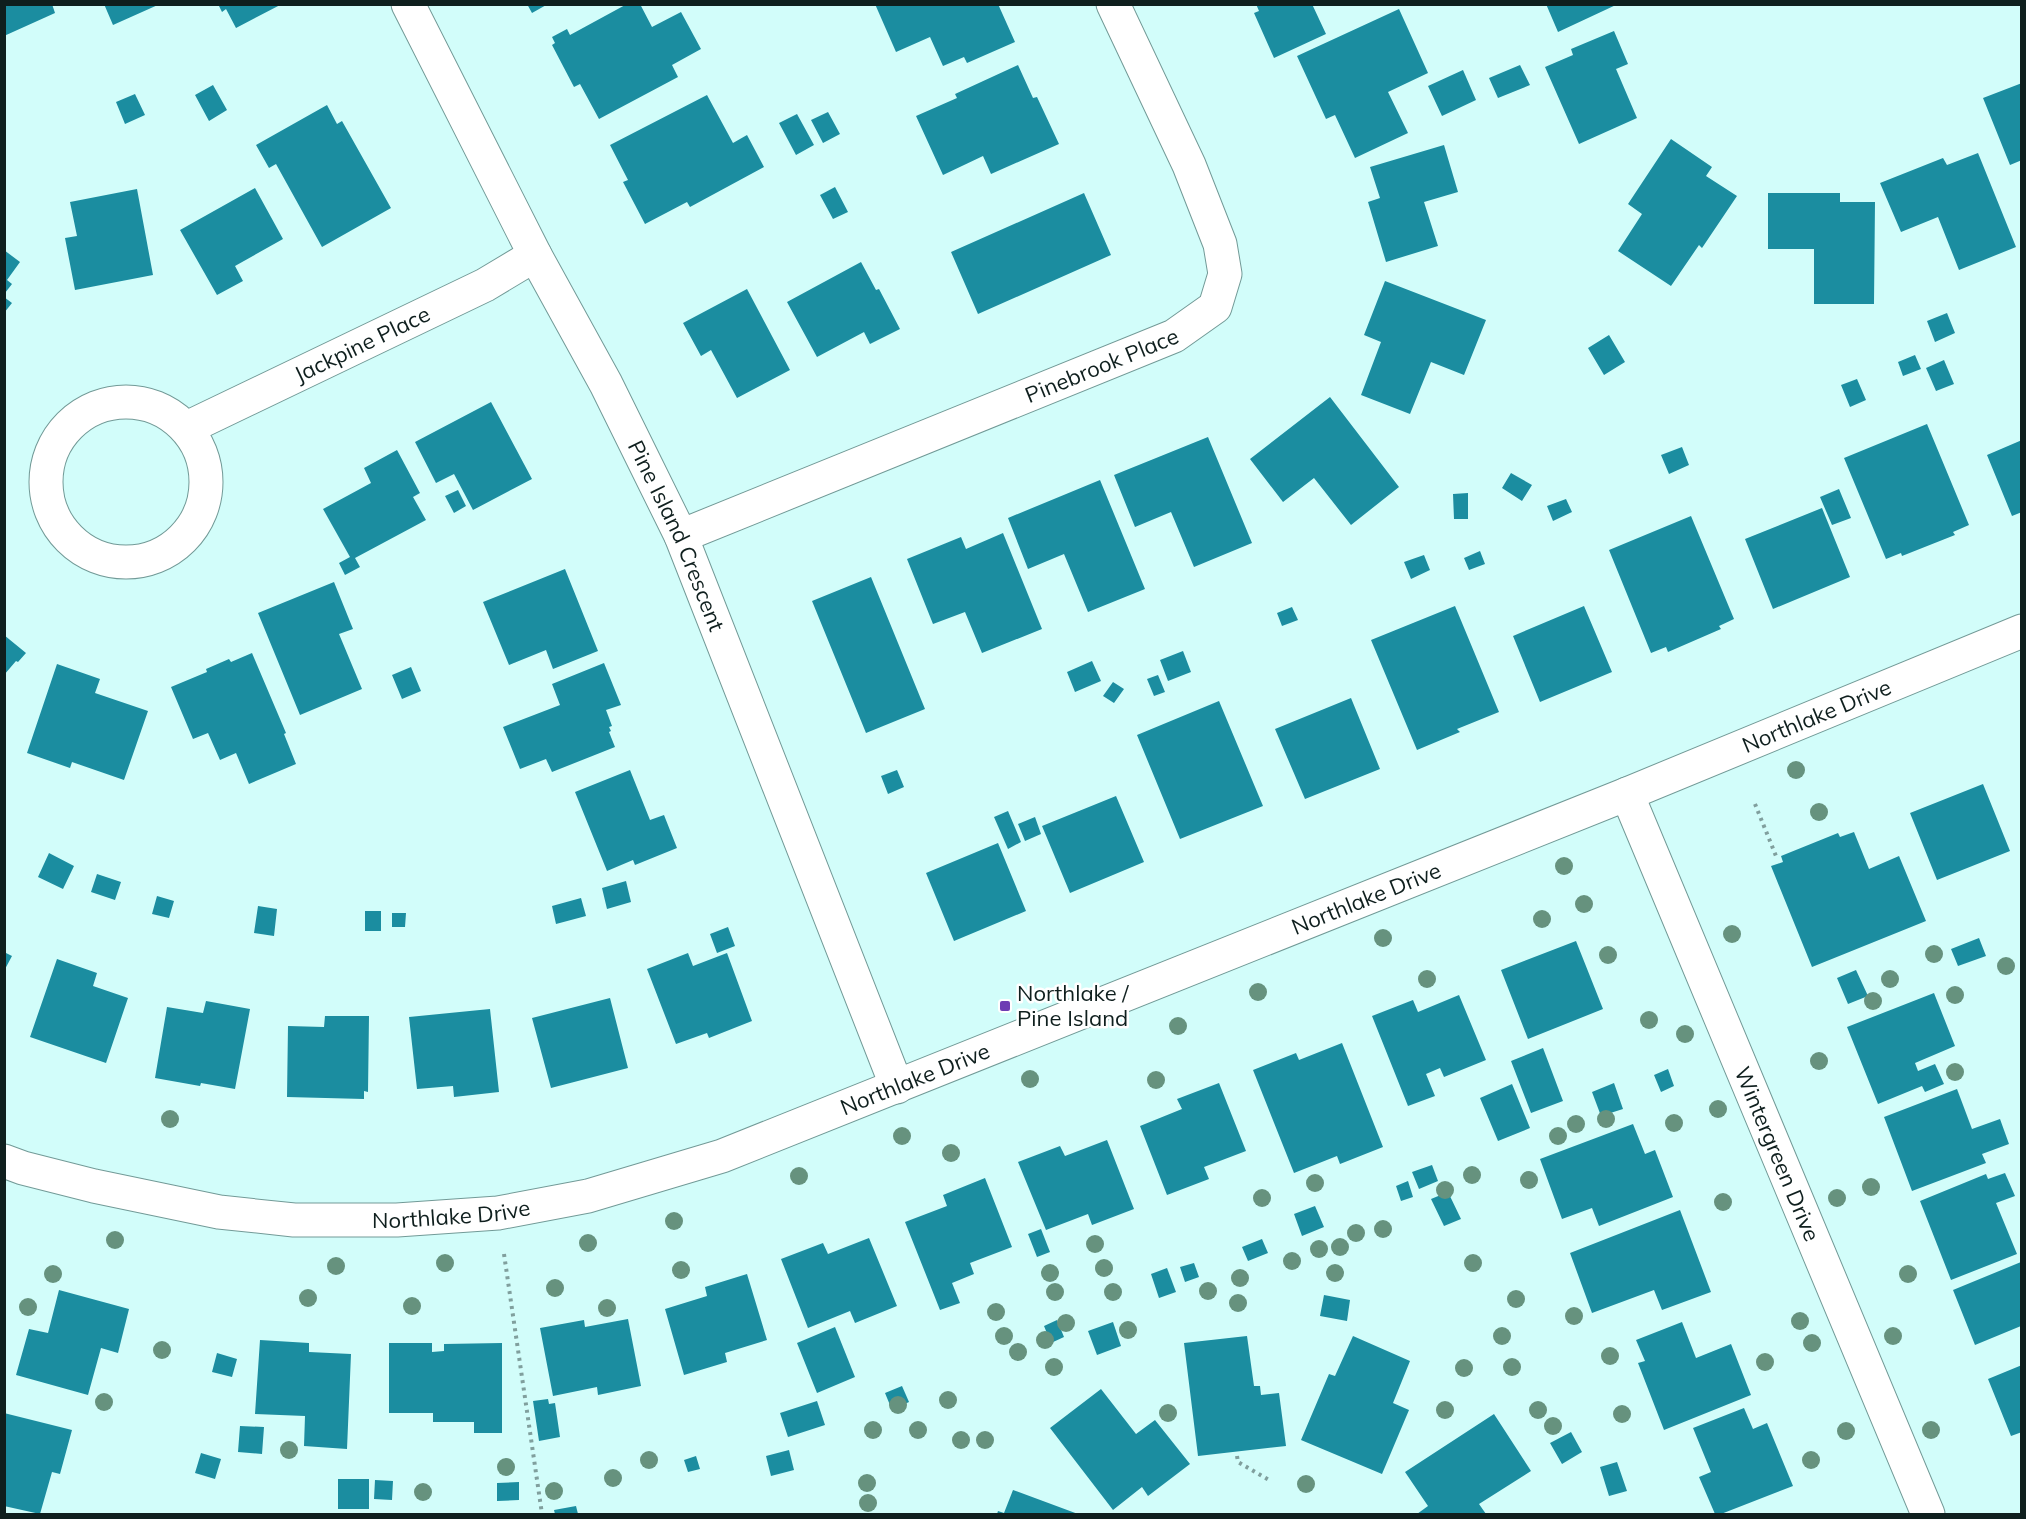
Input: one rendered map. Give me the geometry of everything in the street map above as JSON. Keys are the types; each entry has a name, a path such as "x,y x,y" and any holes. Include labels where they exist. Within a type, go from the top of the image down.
{"street":[{"name":"Pine Island Crescent","path":"408,4 535,255 606,384 681,536 897,1087"},
{"name":"Pinebrook Place","path":"681,536 1173,336 1215,307 1225,274 1220,244 1189,165 1113,4"},
{"name":"Jackpine Place","path":"186,428 471,292 535,255"},
{"path":"115,402 137,402 164,411 186,428 198,446 207,472 207,487 201,515 185,538 152,559 124,563 106,561 97,557 80,549 66,537 50,513 45,489 47,461 59,435 88,411 115,402"},
{"name":"Northlake Drive","path":"4,1161 23,1168 115,1190 219,1212 294,1220 397,1220 498,1213 588,1196 722,1156 1627,794 2022,631"},
{"name":"Wintergreen Drive","path":"1627,794 1928,1515"}],"path":[{"path":"1755,804 1776,856"},
{"path":"498,1213 542,1515"},
{"path":"1237,1456 1239,1462 1269,1480"}],"building":[{"path":"4,4 52,4 55,13 4,36"},
{"path":"104,4 160,4 113,25"},
{"path":"218,4 282,4 236,28 226,9 222,12"},
{"path":"527,4 548,4 532,13"},
{"path":"627,4 640,4 652,27 681,12 701,49 672,65 678,77 599,119 580,84 574,87 552,45 555,43 552,37 567,29 570,35"},
{"path":"875,4 998,4 1015,42 967,63 964,57 943,66 930,37 896,52"},
{"path":"1256,4 1312,4 1326,34 1274,58 1254,13 1259,11"},
{"path":"1546,4 1618,4 1558,32"},
{"path":"1399,9 1428,73 1388,92 1408,133 1355,158 1335,115 1326,119 1297,56"},
{"path":"1614,31 1628,64 1616,69 1637,118 1579,144 1545,67 1573,55 1571,49"},
{"path":"1018,65 1033,98 1037,97 1059,144 991,174 983,156 943,175 916,116 957,98 955,94"},
{"path":"1520,65 1530,85 1498,98 1489,78"},
{"path":"1463,70 1476,100 1442,116 1428,86"},
{"path":"2022,83 2022,160 2010,165 1983,98"},
{"path":"213,85 227,110 209,121 195,95"},
{"path":"135,94 145,115 125,124 116,102"},
{"path":"707,95 733,143 747,135 764,167 690,207 687,202 645,224 623,182 628,180 610,145"},
{"path":"327,105 337,124 342,121 391,208 322,247 276,164 269,168 256,145"},
{"path":"828,112 840,134 823,143 811,120"},
{"path":"797,114 814,145 796,155 779,123"},
{"path":"1671,139 1712,167 1706,176 1737,196 1702,248 1699,245 1671,286 1618,251 1642,214 1628,204"},
{"path":"1444,145 1458,192 1424,202 1438,246 1386,262 1368,202 1380,198 1370,167"},
{"path":"1978,153 2016,247 1959,270 1938,217 1901,232 1880,183 1943,158 1947,165"},
{"path":"835,187 848,212 833,219 820,195"},
{"path":"255,188 283,239 235,266 243,281 217,295 180,230"},
{"path":"137,189 153,275 75,290 65,238 77,236 70,202"},
{"path":"1084,193 1111,255 978,314 951,252"},
{"path":"1768,193 1840,193 1840,202 1875,202 1874,304 1814,304 1814,249 1768,249"},
{"path":"4,250 20,262 7,280 12,284 5,293"},
{"path":"861,262 876,290 879,289 900,329 870,344 864,332 817,357 787,302"},
{"path":"1385,281 1486,320 1464,375 1431,362 1410,414 1361,395 1381,342 1364,335"},
{"path":"747,289 790,370 737,398 711,350 701,356 683,323"},
{"path":"4,297 12,303 4,313"},
{"path":"1947,313 1955,333 1935,342 1927,321"},
{"path":"1609,335 1625,362 1604,375 1588,348"},
{"path":"1915,355 1921,369 1903,376 1898,362"},
{"path":"1944,360 1954,384 1936,391 1926,368"},
{"path":"1857,379 1866,400 1850,407 1841,385"},
{"path":"1330,397 1399,487 1351,525 1314,478 1283,502 1250,459"},
{"path":"491,402 532,479 473,510 454,474 436,483 415,442"},
{"path":"1927,424 1969,525 1953,532 1955,535 1902,556 1901,553 1886,559 1844,458"},
{"path":"1208,437 1252,543 1194,567 1171,512 1135,527 1114,475"},
{"path":"2022,440 2022,512 2012,516 1987,455"},
{"path":"1682,447 1689,465 1669,474 1661,455"},
{"path":"397,450 420,493 413,497 426,520 355,558 360,567 345,575 339,563 350,557 323,509 371,483 364,468"},
{"path":"1511,473 1532,485 1522,501 1502,488"},
{"path":"1100,480 1145,589 1088,612 1064,554 1028,569 1008,518"},
{"path":"1839,489 1851,518 1832,525 1820,497"},
{"path":"458,490 466,506 454,513 445,496"},
{"path":"1468,493 1468,519 1454,519 1453,494"},
{"path":"1566,499 1572,512 1553,521 1547,506"},
{"path":"1822,508 1850,577 1773,609 1745,539"},
{"path":"1691,516 1734,619 1719,626 1721,629 1668,652 1666,647 1651,653 1609,550"},
{"path":"1003,533 1042,629 982,653 965,612 933,624 907,559 961,537 966,549"},
{"path":"1480,551 1485,564 1469,570 1464,558"},
{"path":"1424,555 1430,570 1411,579 1404,562"},
{"path":"565,569 598,651 553,669 546,650 509,665 483,602"},
{"path":"871,577 925,709 866,733 812,601"},
{"path":"334,582 353,629 339,634 362,689 300,715 258,613"},
{"path":"1455,606 1499,712 1457,729 1460,732 1417,750 1371,640"},
{"path":"1584,606 1612,672 1540,702 1513,636"},
{"path":"1292,607 1298,620 1282,626 1277,613"},
{"path":"4,635 26,653 4,675"},
{"path":"1183,651 1191,672 1168,681 1160,660"},
{"path":"252,653 286,733 284,734 296,764 249,784 236,753 220,760 208,733 193,739 171,687 207,672 206,669 229,659 231,662"},
{"path":"1092,661 1101,681 1075,692 1067,672"},
{"path":"604,663 621,705 606,710 612,726 609,727 611,731 609,732 615,747 552,772 546,759 520,769 503,727 560,705 552,684"},
{"path":"57,664 100,679 95,693 148,711 124,780 72,762 70,768 27,753"},
{"path":"411,667 421,691 402,699 392,675"},
{"path":"1158,675 1165,692 1154,696 1147,679"},
{"path":"1113,682 1124,689 1114,703 1103,696"},
{"path":"1351,698 1380,769 1305,799 1275,729"},
{"path":"1219,701 1263,806 1180,839 1137,735"},
{"path":"630,770 650,820 664,815 677,848 635,865 633,860 607,871 575,792"},
{"path":"897,770 904,787 888,794 881,776"},
{"path":"1983,784 2010,851 1937,880 1910,813"},
{"path":"1116,796 1144,862 1070,893 1042,826"},
{"path":"1008,811 1021,842 1008,849 994,817"},
{"path":"1035,817 1041,834 1025,841 1018,824"},
{"path":"1854,832 1869,869 1899,856 1926,921 1812,967 1771,866 1783,862 1781,856 1838,833 1840,837"},
{"path":"998,843 1026,911 954,941 926,873"},
{"path":"49,853 74,866 63,889 38,877"},
{"path":"97,874 121,882 115,900 91,892"},
{"path":"626,881 631,902 607,909 602,888"},
{"path":"157,896 174,901 169,918 152,914"},
{"path":"581,898 586,916 556,924 552,906"},
{"path":"258,906 277,909 274,936 254,933"},
{"path":"365,911 381,911 381,931 365,931"},
{"path":"392,913 406,913 405,927 392,927"},
{"path":"728,927 735,946 717,953 710,934"},
{"path":"1979,938 1986,956 1958,966 1951,949"},
{"path":"1576,941 1603,1009 1528,1039 1501,970"},
{"path":"4,952 12,956 4,971"},
{"path":"688,953 693,966 727,953 752,1021 709,1038 707,1033 676,1044 647,969"},
{"path":"57,959 97,973 93,986 128,998 106,1063 30,1037"},
{"path":"1856,970 1868,996 1848,1004 1837,978"},
{"path":"1934,993 1955,1046 1915,1063 1918,1071 1935,1064 1944,1084 1925,1092 1922,1086 1878,1104 1847,1027"},
{"path":"1459,995 1486,1060 1444,1077 1440,1068 1426,1074 1435,1096 1408,1106 1372,1016 1413,1000 1418,1012"},
{"path":"610,998 628,1068 551,1088 532,1018"},
{"path":"206,1001 250,1009 235,1089 155,1078 167,1007 203,1013"},
{"path":"490,1009 499,1092 454,1097 453,1086 417,1089 409,1017"},
{"path":"325,1016 369,1016 368,1092 364,1091 364,1099 287,1097 288,1026 324,1027"},
{"path":"1342,1043 1383,1147 1340,1164 1337,1156 1294,1173 1253,1070 1296,1053 1299,1060"},
{"path":"1543,1048 1563,1101 1531,1113 1511,1061"},
{"path":"1668,1069 1674,1086 1661,1092 1654,1075"},
{"path":"1219,1083 1246,1151 1204,1167 1209,1179 1167,1195 1140,1126 1182,1109 1177,1099"},
{"path":"1614,1083 1623,1109 1601,1116 1592,1092"},
{"path":"1512,1084 1530,1128 1498,1141 1480,1098"},
{"path":"1957,1089 1972,1129 2000,1119 2009,1144 1982,1154 1986,1163 1912,1191 1884,1117"},
{"path":"1633,1124 1645,1154 1655,1150 1673,1197 1599,1226 1592,1208 1562,1219 1540,1159"},
{"path":"1107,1140 1134,1209 1092,1225 1088,1214 1046,1230 1018,1162 1060,1146 1065,1156"},
{"path":"1432,1165 1438,1181 1419,1189 1412,1172"},
{"path":"2005,1173 2015,1196 1996,1203 2017,1254 1951,1280 1920,1201 1986,1174 1988,1179"},
{"path":"985,1178 1012,1247 970,1263 974,1274 952,1283 960,1303 940,1310 905,1222 947,1206 943,1195"},
{"path":"1408,1181 1413,1197 1401,1201 1396,1186"},
{"path":"1448,1192 1461,1219 1444,1226 1431,1199"},
{"path":"1315,1206 1324,1227 1302,1236 1294,1214"},
{"path":"1680,1210 1711,1292 1662,1310 1654,1290 1592,1313 1570,1253"},
{"path":"1041,1229 1050,1252 1037,1257 1028,1234"},
{"path":"869,1238 897,1306 855,1323 850,1311 808,1328 781,1259 823,1243 828,1254"},
{"path":"1262,1239 1268,1253 1248,1261 1242,1247"},
{"path":"2021,1262 2021,1326 1975,1345 1953,1290"},
{"path":"1194,1263 1199,1277 1185,1282 1180,1267"},
{"path":"1167,1268 1176,1292 1159,1298 1151,1274"},
{"path":"747,1274 767,1340 725,1353 727,1362 684,1375 665,1309 707,1296 705,1287"},
{"path":"59,1290 129,1309 118,1353 101,1348 88,1395 16,1375 29,1329 48,1333"},
{"path":"1324,1295 1350,1300 1347,1321 1320,1316"},
{"path":"628,1319 641,1386 598,1395 597,1387 553,1396 540,1328 584,1320 585,1327"},
{"path":"1057,1320 1064,1337 1051,1343 1044,1326"},
{"path":"1113,1322 1121,1346 1097,1355 1088,1331"},
{"path":"1682,1322 1696,1358 1731,1344 1751,1395 1664,1430 1638,1363 1645,1361 1636,1340"},
{"path":"835,1327 855,1377 817,1393 797,1343"},
{"path":"1247,1336 1254,1386 1260,1386 1261,1395 1279,1393 1286,1446 1198,1456 1184,1343"},
{"path":"1353,1336 1410,1361 1393,1403 1409,1410 1382,1474 1301,1440 1329,1374 1335,1376"},
{"path":"260,1340 309,1343 309,1352 351,1354 347,1449 304,1446 305,1416 255,1414"},
{"path":"389,1343 432,1343 432,1352 444,1351 444,1344 502,1343 502,1433 474,1433 474,1422 433,1422 433,1413 389,1413"},
{"path":"217,1353 237,1359 232,1377 212,1372"},
{"path":"2022,1365 2022,1432 2011,1436 1988,1379"},
{"path":"902,1386 909,1402 892,1410 885,1393"},
{"path":"1101,1389 1136,1434 1155,1420 1190,1464 1148,1496 1142,1487 1113,1510 1050,1428"},
{"path":"548,1399 549,1404 555,1403 560,1437 539,1441 533,1401"},
{"path":"817,1401 825,1425 788,1437 780,1413"},
{"path":"1744,1408 1753,1429 1767,1423 1793,1486 1721,1514 1715,1514 1699,1477 1711,1472 1693,1428"},
{"path":"4,1413 72,1430 60,1474 52,1472 40,1514 4,1506"},
{"path":"1494,1414 1531,1471 1479,1504 1486,1514 1417,1514 1428,1506 1405,1472"},
{"path":"240,1426 264,1427 262,1454 238,1452"},
{"path":"1571,1432 1582,1452 1562,1464 1550,1443"},
{"path":"789,1450 794,1470 771,1476 766,1456"},
{"path":"201,1453 221,1459 215,1479 195,1473"},
{"path":"696,1456 700,1469 688,1472 684,1460"},
{"path":"1617,1462 1627,1491 1609,1496 1600,1467"},
{"path":"338,1479 369,1479 369,1509 338,1509"},
{"path":"375,1480 393,1481 392,1500 374,1499"},
{"path":"519,1482 519,1500 497,1501 497,1483"},
{"path":"1013,1490 1078,1514 997,1514 998,1511 1004,1513"},
{"path":"576,1506 578,1514 555,1514 554,1510"}],"place":[{"name":"Northlake / Pine Island","path":"1005,1006"}]}
